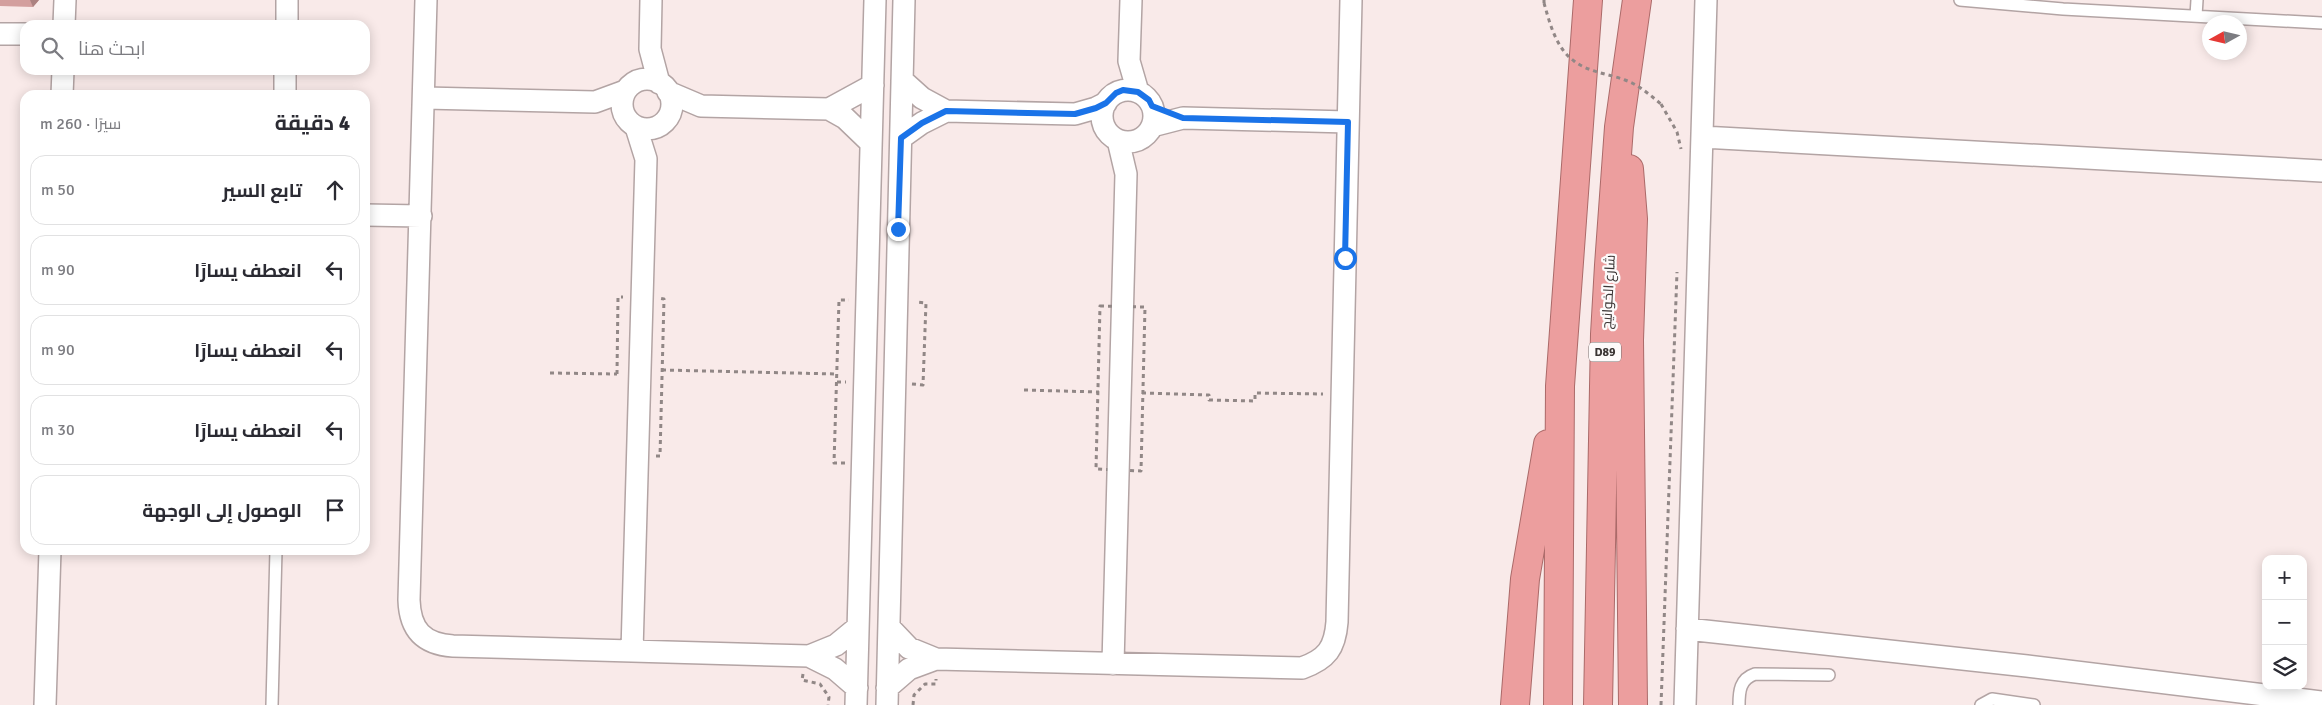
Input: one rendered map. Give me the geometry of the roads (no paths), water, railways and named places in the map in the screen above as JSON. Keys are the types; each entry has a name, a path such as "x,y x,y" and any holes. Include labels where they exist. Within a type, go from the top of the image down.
{"highway":[{"path":"1558,705 1560,386 1588,0"},
{"name":"شارع الخوانيج","path":"1598,705 1605,334 1619,127 1637,0"},
{"path":"1619,127 1631,186 1633,219 1629,349 1633,705"},
{"path":"1515,705 1525,579 1547,448 1560,386"}],"street":[{"path":"64,20 65,0"},
{"path":"287,0 287,20"},
{"path":"426,0 425,98 409,600 410,615 415,628 425,639 438,645 808,656 836,645 858,627"},
{"path":"632,651 646,159 672,106 663,87 650,49 651,0"},
{"path":"856,696 876,0"},
{"path":"887,696 904,0"},
{"path":"1113,664 1126,174 1134,122 1130,61 1131,0"},
{"path":"889,627 909,648 936,659 1302,668 1317,663 1329,652 1336,638 1337,622 1351,0"},
{"path":"1685,705 1706,0"},
{"path":"0,34 20,34"},
{"path":"646,159 622,103 650,49"},
{"path":"1130,61 1102,116 1134,122"},
{"path":"62,90 63,75"},
{"path":"285,90 286,75"},
{"path":"425,98 595,102 606,100 645,80 701,106"},
{"path":"902,80 922,98 946,111 1075,114 1134,122 1183,118 1348,122"},
{"path":"830,109 873,85"},
{"path":"1075,114 1096,108 1123,90 1134,122"},
{"path":"595,102 648,130 701,106 830,109 845,118 871,143"},
{"path":"901,138 922,123 946,111"},
{"path":"1702,137 2322,171"},
{"path":"370,215 421,216"},
{"path":"46,705 50,555"},
{"path":"1688,629 2017,664 2322,702"},
{"path":"808,656 835,669 856,696"},
{"path":"887,696 909,669 936,659"}],"lane":[{"path":"1960,0 2063,4 2196,16 2322,23"},
{"path":"2196,16 2197,0"},
{"path":"272,705 276,555"},
{"path":"1739,705 1740,690 1747,676 1755,674 1828,675"},
{"path":"1981,705 1992,700 2034,705"}]}
